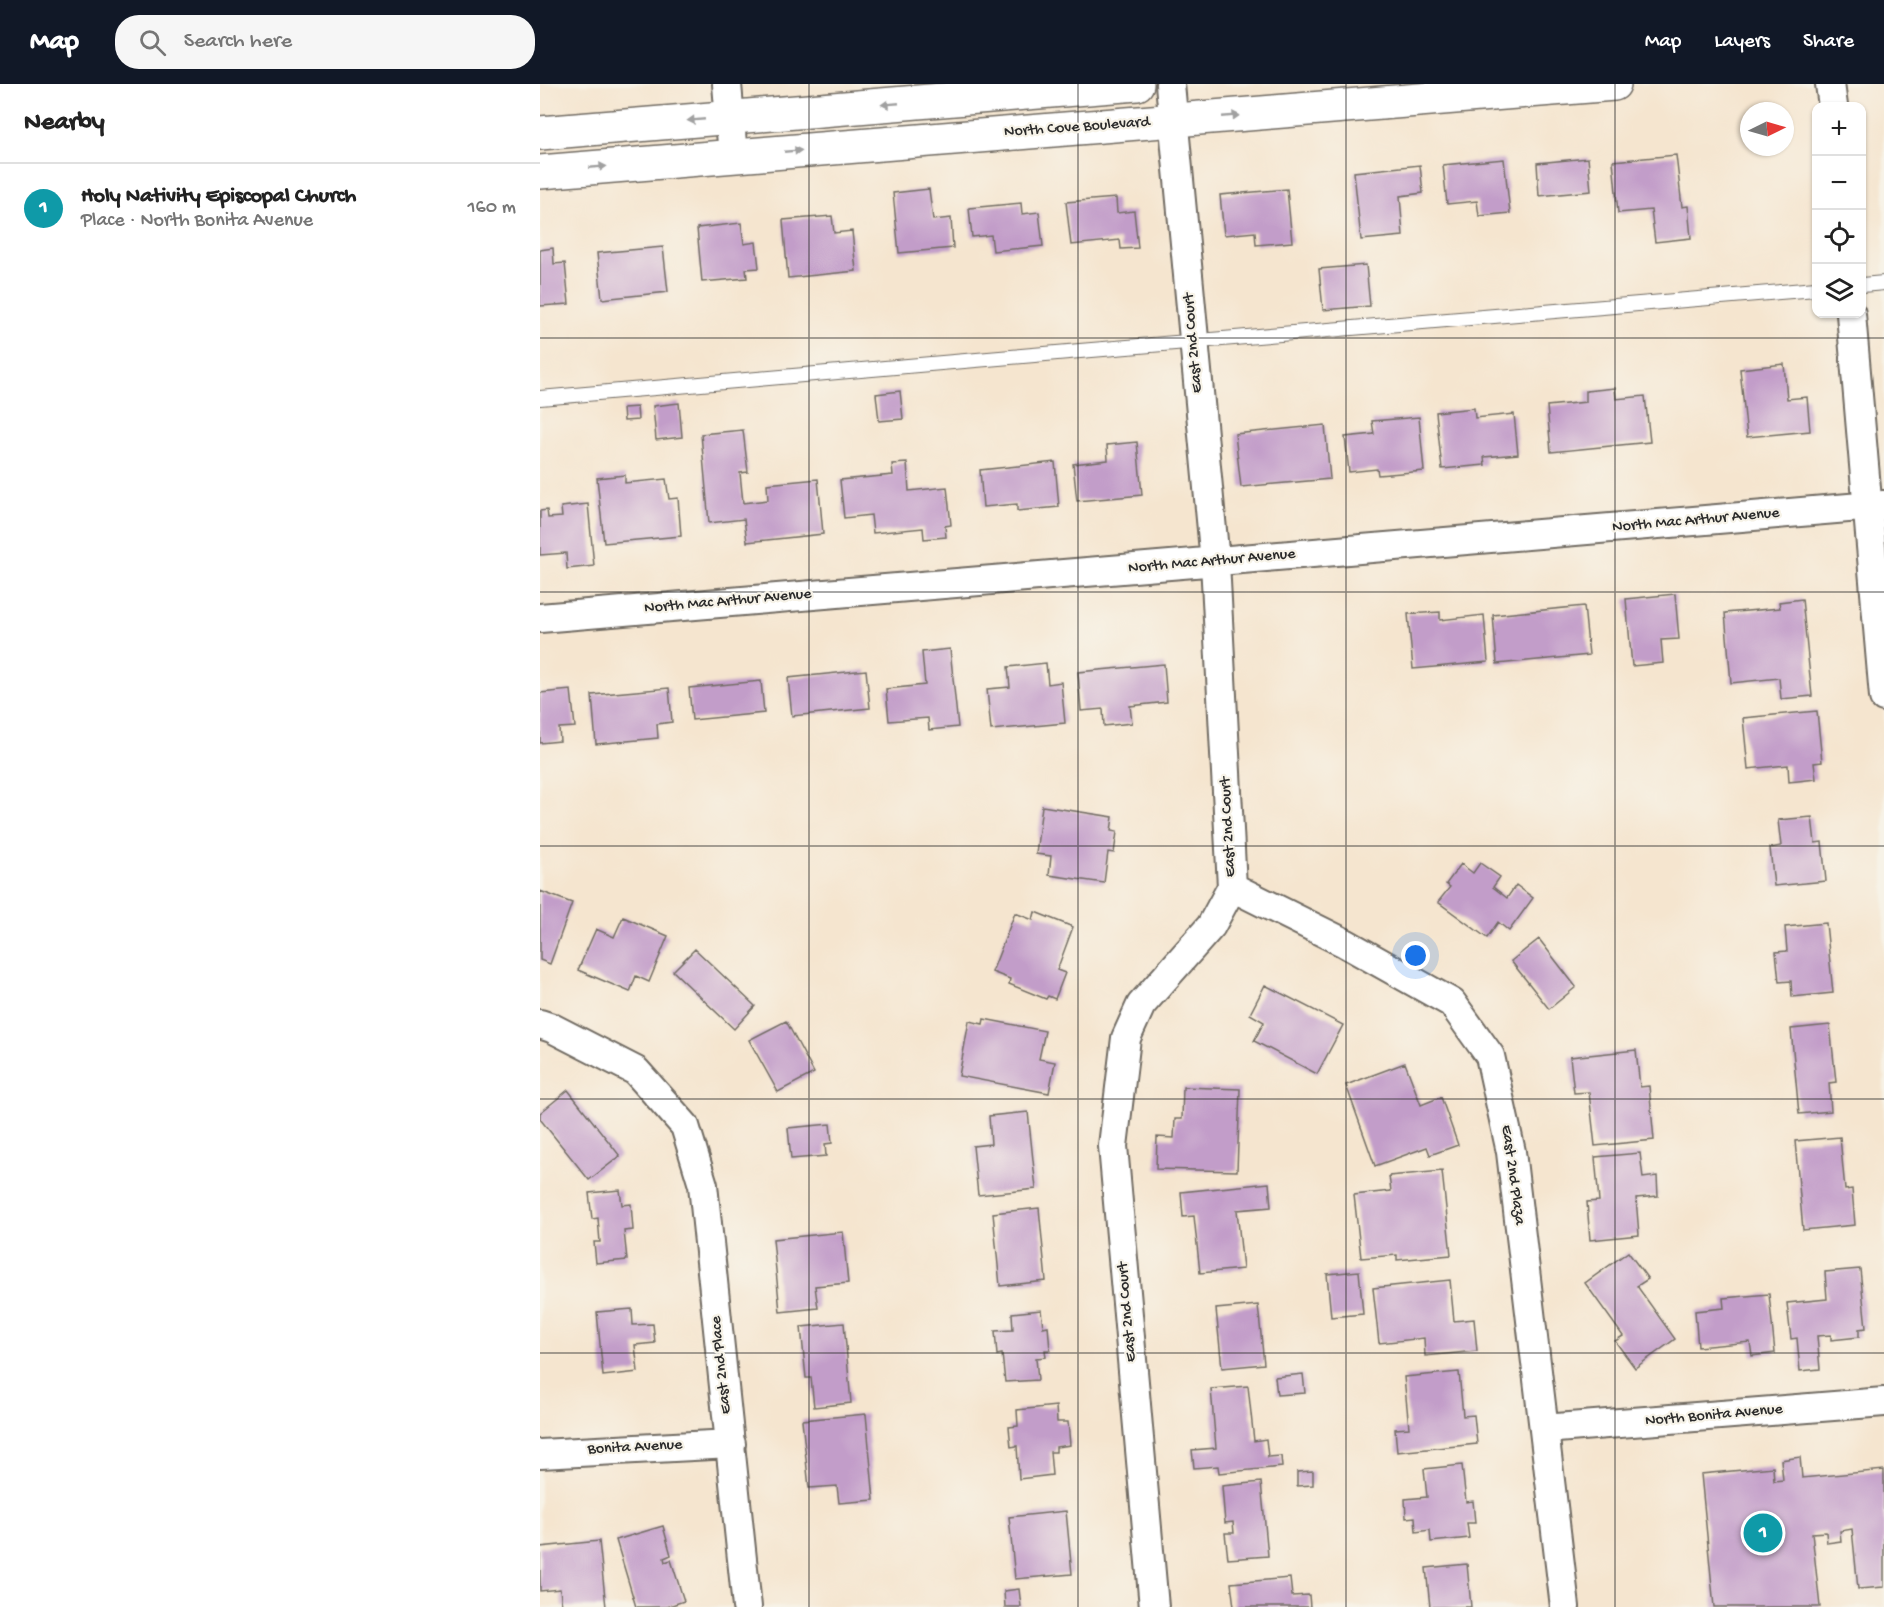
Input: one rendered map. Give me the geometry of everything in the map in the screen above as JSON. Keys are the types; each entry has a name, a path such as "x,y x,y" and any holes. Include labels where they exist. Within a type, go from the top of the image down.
{"street":[{"path":"727,84 733,156"},
{"path":"540,133 1137,84"},
{"name":"East 2nd Court","path":"1154,1607 1113,1146 1126,1038 1141,1005 1211,926 1232,887 1215,562 1170,84"},
{"name":"North Cove Boulevard","path":"540,172 1614,84"},
{"path":"1830,84 1832,102"},
{"path":"1852,318 1876,506 1884,697"},
{"name":"North Mac Arthur Avenue","path":"540,618 1876,506"},
{"name":"East 2nd Plaza","path":"1232,887 1346,943 1452,1003 1490,1056 1510,1152 1565,1607"},
{"name":"East 2nd Place","path":"540,1024 636,1071 685,1126 703,1185 747,1607"},
{"name":"North Bonita Avenue","path":"1544,1430 1884,1402"},
{"name":"Bonita Avenue","path":"540,1454 731,1444"}],"lane":[{"path":"1866,285 1884,283"},
{"path":"540,398 1812,289"}],"building":[{"path":"1676,155 1682,207 1688,206 1691,238 1655,242 1651,210 1618,213 1613,161"},
{"path":"1588,158 1591,191 1539,196 1537,163"},
{"path":"1504,159 1510,213 1479,216 1477,201 1447,204 1443,165"},
{"path":"1420,165 1423,193 1400,196 1403,236 1361,240 1354,172"},
{"path":"929,189 933,220 951,218 953,248 899,253 893,193"},
{"path":"1287,189 1292,242 1256,245 1255,232 1224,235 1220,195"},
{"path":"1116,198 1117,213 1134,211 1138,248 1121,249 1120,240 1071,245 1066,202"},
{"path":"1021,203 1022,214 1039,212 1043,246 993,251 991,235 972,237 969,208"},
{"path":"832,216 834,233 852,231 856,271 788,278 783,220"},
{"path":"741,223 744,244 756,242 759,268 746,269 747,278 702,282 697,228"},
{"path":"663,247 668,292 602,299 597,253"},
{"path":"553,248 554,264 565,263 569,304 540,306 540,250"},
{"path":"1366,265 1370,306 1323,310 1319,269"},
{"path":"1784,364 1787,399 1807,397 1810,431 1747,437 1740,369"},
{"path":"1615,388 1616,399 1645,396 1650,442 1551,452 1547,406 1586,402 1586,391"},
{"path":"900,391 903,419 879,421 876,394"},
{"path":"679,403 682,437 656,440 653,406"},
{"path":"637,407 638,420 624,421 623,408"},
{"path":"1474,408 1475,418 1514,414 1518,454 1484,457 1485,465 1442,469 1436,412"},
{"path":"1419,417 1424,471 1378,475 1377,469 1349,472 1345,437 1374,434 1372,421"},
{"path":"1325,425 1330,479 1241,487 1235,434"},
{"path":"743,430 748,472 740,473 743,503 768,500 767,484 818,479 823,534 747,542 744,519 709,523 701,434"},
{"path":"1137,442 1142,495 1077,501 1073,464 1108,460 1107,445"},
{"path":"1055,462 1059,507 1017,511 1017,504 983,507 980,470"},
{"path":"907,463 909,491 947,487 951,525 945,526 946,537 924,539 923,528 873,533 871,515 844,518 840,480 893,475 892,464"},
{"path":"625,475 625,483 666,479 669,499 678,498 681,536 604,543 597,478"},
{"path":"588,504 594,566 567,569 566,553 540,555 540,511 547,510 548,518 562,517 561,507"},
{"path":"1675,594 1679,639 1661,640 1663,663 1632,666 1626,599"},
{"path":"1802,599 1812,696 1781,699 1779,678 1731,683 1725,613 1780,608 1779,602"},
{"path":"1584,606 1589,655 1497,664 1493,615"},
{"path":"1440,612 1440,620 1484,615 1488,662 1413,669 1408,614"},
{"path":"950,649 958,727 929,730 928,718 889,721 886,689 925,685 922,652"},
{"path":"1046,663 1048,684 1061,682 1065,723 991,730 987,689 1010,687 1008,667"},
{"path":"1164,664 1167,702 1130,706 1132,723 1104,726 1103,709 1081,711 1078,672"},
{"path":"866,670 870,708 792,716 788,678"},
{"path":"761,681 764,713 692,720 689,688"},
{"path":"669,688 672,722 657,724 658,738 596,744 592,695"},
{"path":"571,690 575,727 559,728 560,741 540,743 540,693"},
{"path":"1817,711 1822,762 1814,763 1816,779 1789,782 1788,765 1748,769 1743,718"},
{"path":"1042,806 1113,817 1111,831 1117,832 1114,853 1108,852 1104,883 1049,875 1051,856 1036,854"},
{"path":"1812,817 1815,843 1822,842 1826,881 1774,886 1770,848 1781,846 1778,820"},
{"path":"1480,863 1500,877 1493,887 1507,898 1516,885 1533,898 1509,931 1498,922 1487,938 1438,902 1450,887 1446,884 1461,864 1473,873"},
{"path":"540,891 572,903 550,964 540,960"},
{"path":"1035,912 1073,927 1057,970 1065,973 1055,999 1048,996 1046,999 1009,984 1010,979 992,972 1015,913 1033,920"},
{"path":"623,917 668,936 649,982 636,976 630,992 578,970 596,929 614,937"},
{"path":"1826,923 1833,993 1792,997 1791,981 1779,982 1776,952 1787,951 1785,927"},
{"path":"1539,939 1576,987 1549,1009 1511,961"},
{"path":"695,949 755,1006 734,1029 673,971"},
{"path":"1265,985 1343,1025 1317,1074 1254,1041 1264,1022 1250,1014"},
{"path":"984,1019 1045,1031 1039,1059 1055,1062 1049,1093 959,1076 969,1021 983,1024"},
{"path":"786,1021 814,1073 778,1092 749,1040"},
{"path":"1830,1025 1836,1082 1829,1083 1831,1111 1799,1114 1791,1029"},
{"path":"1636,1050 1640,1087 1649,1086 1654,1140 1595,1146 1589,1092 1574,1093 1570,1057"},
{"path":"1405,1063 1421,1105 1441,1097 1458,1145 1430,1155 1427,1147 1375,1166 1346,1085"},
{"path":"1183,1087 1240,1089 1237,1171 1156,1169 1157,1137 1174,1138 1175,1119 1182,1119"},
{"path":"568,1090 620,1156 589,1180 540,1119 540,1113"},
{"path":"1028,1112 1036,1189 978,1195 973,1146 991,1144 989,1116"},
{"path":"830,1124 832,1143 825,1144 826,1156 791,1159 788,1128"},
{"path":"1840,1137 1845,1190 1852,1189 1855,1225 1803,1230 1795,1141"},
{"path":"1640,1153 1643,1178 1657,1176 1658,1196 1636,1198 1639,1235 1590,1240 1587,1202 1599,1201 1595,1157"},
{"path":"1442,1171 1451,1255 1397,1260 1397,1255 1361,1258 1354,1195 1391,1191 1389,1176"},
{"path":"1269,1183 1271,1207 1237,1210 1243,1269 1200,1273 1194,1216 1183,1217 1181,1192"},
{"path":"620,1190 622,1205 631,1204 633,1230 624,1231 627,1260 596,1263 594,1242 600,1242 598,1218 592,1219 589,1193"},
{"path":"1039,1208 1046,1281 1000,1286 993,1213"},
{"path":"843,1232 848,1283 815,1286 818,1308 780,1312 773,1239"},
{"path":"1628,1252 1648,1279 1637,1286 1675,1339 1635,1368 1615,1341 1623,1336 1585,1283"},
{"path":"1860,1269 1866,1328 1859,1329 1859,1337 1831,1340 1831,1335 1817,1336 1820,1369 1800,1371 1797,1338 1791,1339 1787,1303 1827,1299 1825,1272"},
{"path":"1359,1271 1363,1314 1331,1317 1327,1274"},
{"path":"1450,1280 1454,1321 1474,1319 1477,1351 1425,1356 1424,1338 1379,1343 1373,1288"},
{"path":"1769,1294 1775,1353 1752,1356 1750,1342 1698,1347 1695,1311 1724,1308 1723,1298"},
{"path":"1258,1305 1264,1364 1222,1368 1216,1309"},
{"path":"632,1309 633,1325 653,1324 655,1343 635,1345 638,1372 603,1376 597,1312"},
{"path":"1041,1310 1043,1327 1048,1326 1050,1350 1045,1350 1046,1357 1036,1358 1038,1380 1005,1382 1002,1354 997,1355 995,1331 1013,1330 1012,1313"},
{"path":"844,1323 851,1403 814,1407 811,1378 806,1378 801,1327"},
{"path":"1459,1372 1463,1416 1474,1415 1477,1444 1397,1452 1395,1429 1409,1428 1404,1377"},
{"path":"1303,1374 1305,1393 1277,1395 1275,1377"},
{"path":"1248,1386 1254,1441 1266,1439 1268,1457 1281,1456 1282,1467 1219,1473 1218,1466 1194,1468 1192,1450 1216,1448 1211,1389"},
{"path":"1056,1406 1057,1422 1068,1422 1070,1445 1056,1447 1056,1452 1050,1452 1052,1475 1019,1479 1017,1446 1011,1447 1009,1427 1018,1426 1017,1410"},
{"path":"866,1414 874,1500 839,1503 837,1486 809,1488 802,1420"},
{"path":"1800,1457 1802,1478 1884,1470 1884,1587 1858,1589 1852,1529 1840,1531 1841,1541 1827,1543 1826,1532 1812,1533 1820,1607 1714,1607 1701,1474 1773,1467 1774,1481 1783,1480 1781,1460"},
{"path":"1462,1465 1466,1502 1473,1501 1475,1523 1467,1523 1469,1538 1431,1542 1430,1530 1416,1532 1415,1517 1406,1518 1405,1499 1427,1497 1424,1469"},
{"path":"1313,1471 1313,1485 1297,1486 1297,1472"},
{"path":"1261,1482 1268,1556 1228,1559 1225,1533 1234,1533 1233,1522 1225,1523 1222,1486"},
{"path":"1066,1511 1072,1574 1015,1579 1009,1517"},
{"path":"663,1526 671,1555 664,1558 665,1562 671,1560 684,1601 666,1607 636,1607 616,1540"},
{"path":"599,1541 606,1607 562,1607 560,1589 540,1591 540,1547"},
{"path":"1467,1564 1471,1607 1430,1607 1426,1568"},
{"path":"1290,1578 1292,1596 1309,1595 1310,1607 1234,1607 1231,1583"},
{"path":"1019,1589 1021,1607 1005,1607 1004,1591"}],"place":[{"name":"Holy Nativity Episcopal Church","path":"1763,1533"}]}
